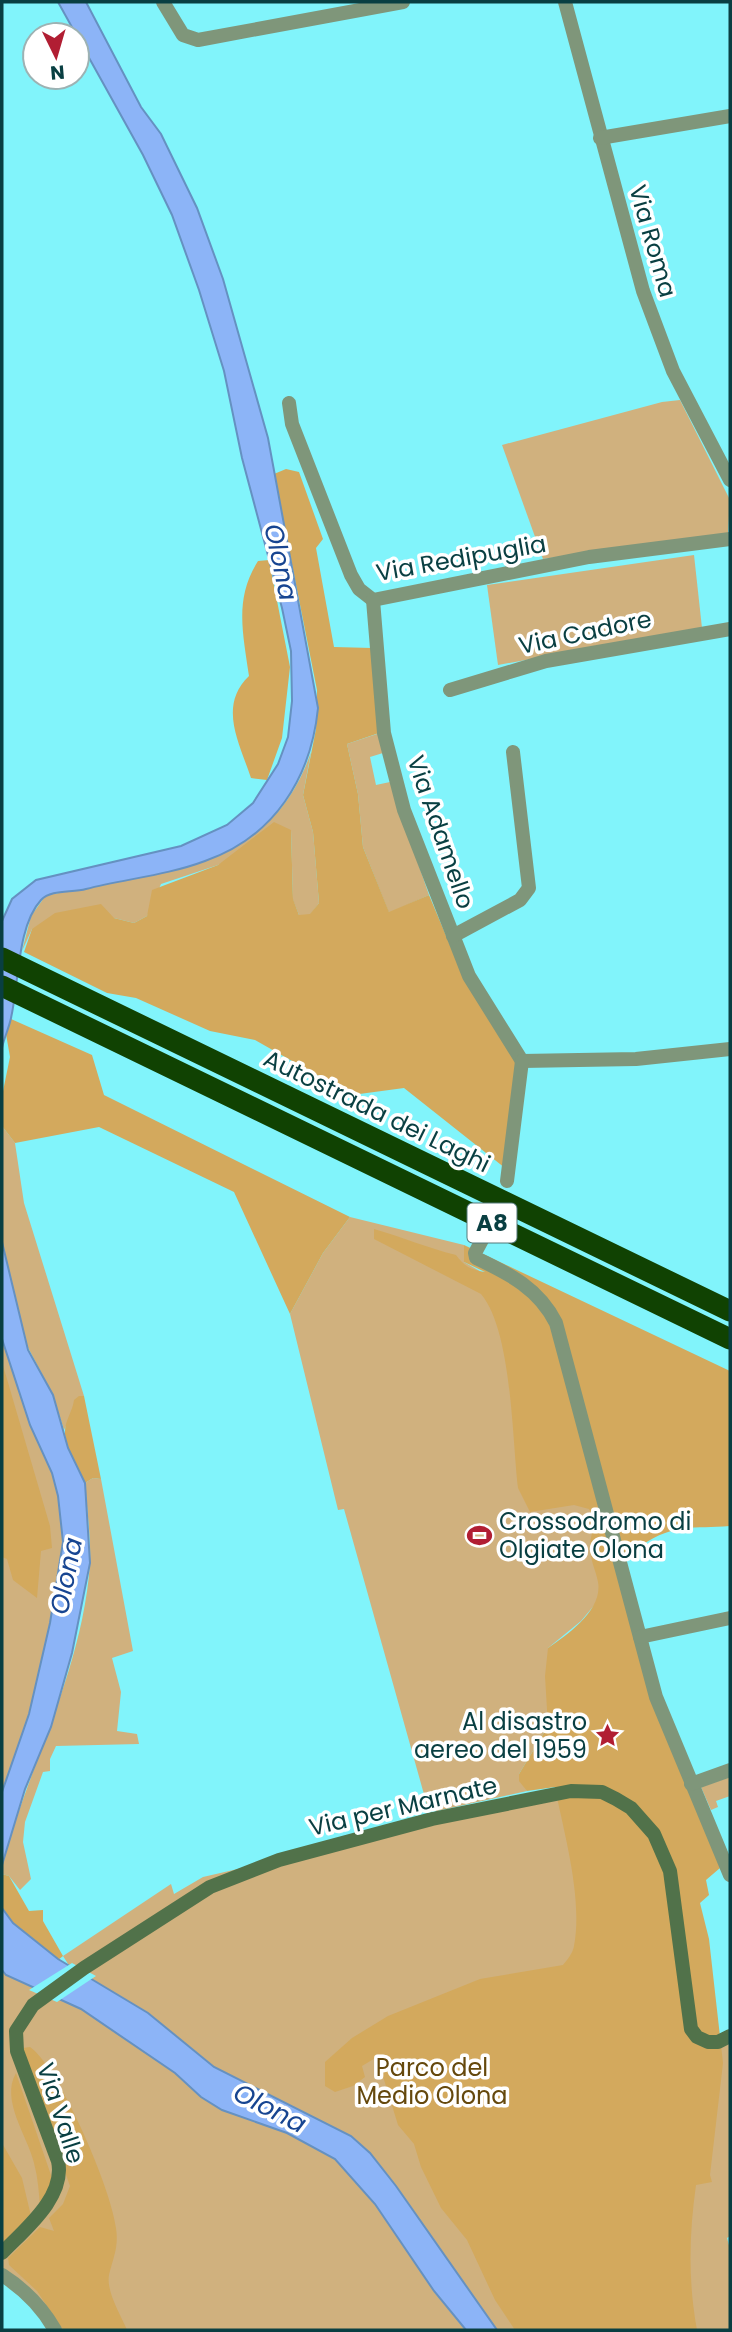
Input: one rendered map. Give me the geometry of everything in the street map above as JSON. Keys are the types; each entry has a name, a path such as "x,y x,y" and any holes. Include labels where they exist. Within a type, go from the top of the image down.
{"highway":[{"name":"Autostrada dei Laghi","path":"2,958 730,1311"},
{"name":"Autostrada dei Laghi","path":"2,986 730,1339"}],"street":[{"path":"163,2 188,38 198,40 403,2"},
{"name":"Via Roma","path":"565,2 643,290 664,350 730,480"},
{"path":"600,138 730,116"},
{"name":"Via Redipuglia","path":"289,403 292,424 351,575 359,589 373,600 589,557 730,539"},
{"name":"Via Adamello","path":"373,600 384,733 404,810 468,976 522,1061"},
{"name":"Via Cadore","path":"450,690 545,661 730,629"},
{"path":"453,936 520,900 529,888 513,752"},
{"path":"507,1181 522,1061 636,1059 730,1049"},
{"path":"482,1240 475,1253 476,1258 516,1277 548,1308 556,1323 656,1698 730,1875"},
{"path":"640,1637 730,1618"},
{"path":"691,1784 730,1770"},
{"name":"Via per Marnate","path":"61,1986 84,1968 210,1887 279,1860 432,1819 572,1791 602,1792 642,1819 663,1850 678,1916 687,2011 692,2032 708,2042 718,2042 730,2035"},
{"name":"Via Valle","path":"2,2253 51,2196 59,2179 58,2161 17,2051 16,2038 20,2022 33,2005 61,1986"},
{"path":"2,2276 16,2284 45,2312 55,2330"}],"green space":[{"path":"680,400 730,500 728,533 543,559 502,445 662,402"},
{"path":"286,469 299,472 323,539 316,548 334,647 372,648 379,733 347,744 358,794 363,847 389,912 429,895 465,981 518,1063 505,1168 404,1088 352,1095 255,1040 210,1031 136,998 107,993 24,952 32,929 55,913 101,904 114,918 134,923 147,916 152,890 218,865 274,822 291,830 293,899 299,915 310,914 319,903 313,832 303,795 316,729 317,690 274,474"},
{"path":"694,555 702,628 498,665 487,585"},
{"path":"269,560 290,667 282,738 267,780 251,778 237,738 233,712 240,688 249,676 242,617 246,589 258,561"},
{"path":"380,733 383,753 370,757 376,785 390,782 429,895 389,913 363,847 358,794 347,744"},
{"path":"311,752 303,795 313,832 319,903 310,915 299,915 293,900 291,830 218,865 161,884 147,916 134,923 114,918 32,929 22,951 31,916 46,895 194,862 243,841 264,826 282,806 298,782"},
{"path":"11,1019 92,1055 104,1095 350,1217 323,1253 290,1314 234,1192 99,1127 15,1143 2,1126 2,1096 10,1057 6,1034"},
{"path":"2,1126 15,1143 24,1203 84,1396 75,1400 64,1430 53,1395 24,1340 2,1242"},
{"name":"Crossodromo di Olgiate Olona","path":"350,1217 464,1245 464,1262 521,1295 617,1578 581,1621 548,1648 548,1726 519,1774 527,1791 437,1811 427,1805 344,1509 338,1510 290,1314 323,1253"},
{"path":"374,1229 456,1255 468,1267 485,1272 464,1262 464,1245 730,1371 730,1526 684,1528 664,1533 633,1551 623,1564 654,1697 720,1868 706,1880 709,1895 700,1903 709,1939 723,2063 710,2175 712,2182 696,2185 694,2204 691,2276 697,2330 515,2330 495,2300 467,2240 441,2208 421,2167 414,2144 398,2125 377,2057 362,2066 365,2077 353,2086 335,2092 325,2086 325,2062 352,2038 388,2016 480,1979 563,1965 571,1954 576,1927 574,1887 555,1787 527,1791 519,1781 519,1774 548,1726 545,1676 548,1648 582,1620 590,1611 598,1592 590,1550 593,1520 589,1509 574,1505 530,1512 518,1488 505,1358 491,1311 481,1294 374,1239"},
{"path":"2,1313 74,1544 2,1827"},
{"path":"2,1362 50,1526 52,1548 41,1551 37,1598 13,1580 7,1559 2,1557"},
{"path":"84,1396 101,1479 93,1478 85,1483 65,1438 66,1423 74,1400"},
{"path":"93,1478 101,1479 133,1651 112,1658 121,1692 117,1731 137,1734 139,1744 56,1746 50,1759 50,1771 43,1772 25,1822 23,1842 31,1879 20,1890 9,1876 2,1874 2,1865 77,1641 90,1563 85,1483"},
{"path":"730,1777 730,1796 716,1801 718,1807 711,1810 701,1787"},
{"name":"Parco del Medio Olona","path":"569,1793 680,2031 730,2042 730,2236 727,2238 730,2249 730,2330 47,2330 37,2311 2,2282 2,1951 70,1967 63,1956 171,1884 174,1894 203,1877"},
{"path":"2,1874 9,1876 29,1911 43,1910 43,1921 63,1956 58,1960 13,1923 2,1908"},
{"path":"30,2047 56,2079 83,2132 105,2187 117,2235 109,2275 110,2289 127,2330 63,2330 37,2291 9,2265 8,2258 40,2227 54,2231 49,2218 63,2204 70,2186 27,2067 23,2048"},
{"path":"16,2073 53,2181 40,2208 34,2163 11,2095"},
{"path":"2,2143 22,2178 31,2216 2,2247"}],"water":[{"name":"Olona","path":"58,2 86,2 141,107 161,134 197,208 223,279 268,438 318,708 314,734 297,781 285,802 251,837 229,850 191,866 56,893 41,900 33,911 23,940 14,1004 2,1048 2,921 12,899 36,880 181,846 227,825 253,803 278,764 288,737 292,701 291,651 282,608 242,458 224,371 199,290 172,215 143,155 91,61 91,21 69,21"},
{"name":"Olona","path":"2,1242 28,1350 53,1395 68,1448 85,1483 90,1563 72,1653 51,1727 25,1789 2,1865 2,1792 29,1714 50,1623 63,1542 58,1496 52,1473 30,1425 2,1339"},
{"name":"Olona","path":"2,1908 13,1923 58,1959 148,2013 214,2067 351,2136 370,2153 396,2186 497,2330 466,2330 434,2291 375,2204 335,2159 287,2133 222,2110 201,2097 175,2073 81,2009 6,1975 2,1970"}],"pier":[{"path":"72,1963 96,1976 57,2002 29,1990"}],"place":[{"name":"Crossodromo di Olgiate Olona","path":"479,1535"},
{"name":"Al disastro aereo del 1959","path":"607,1735"}]}
